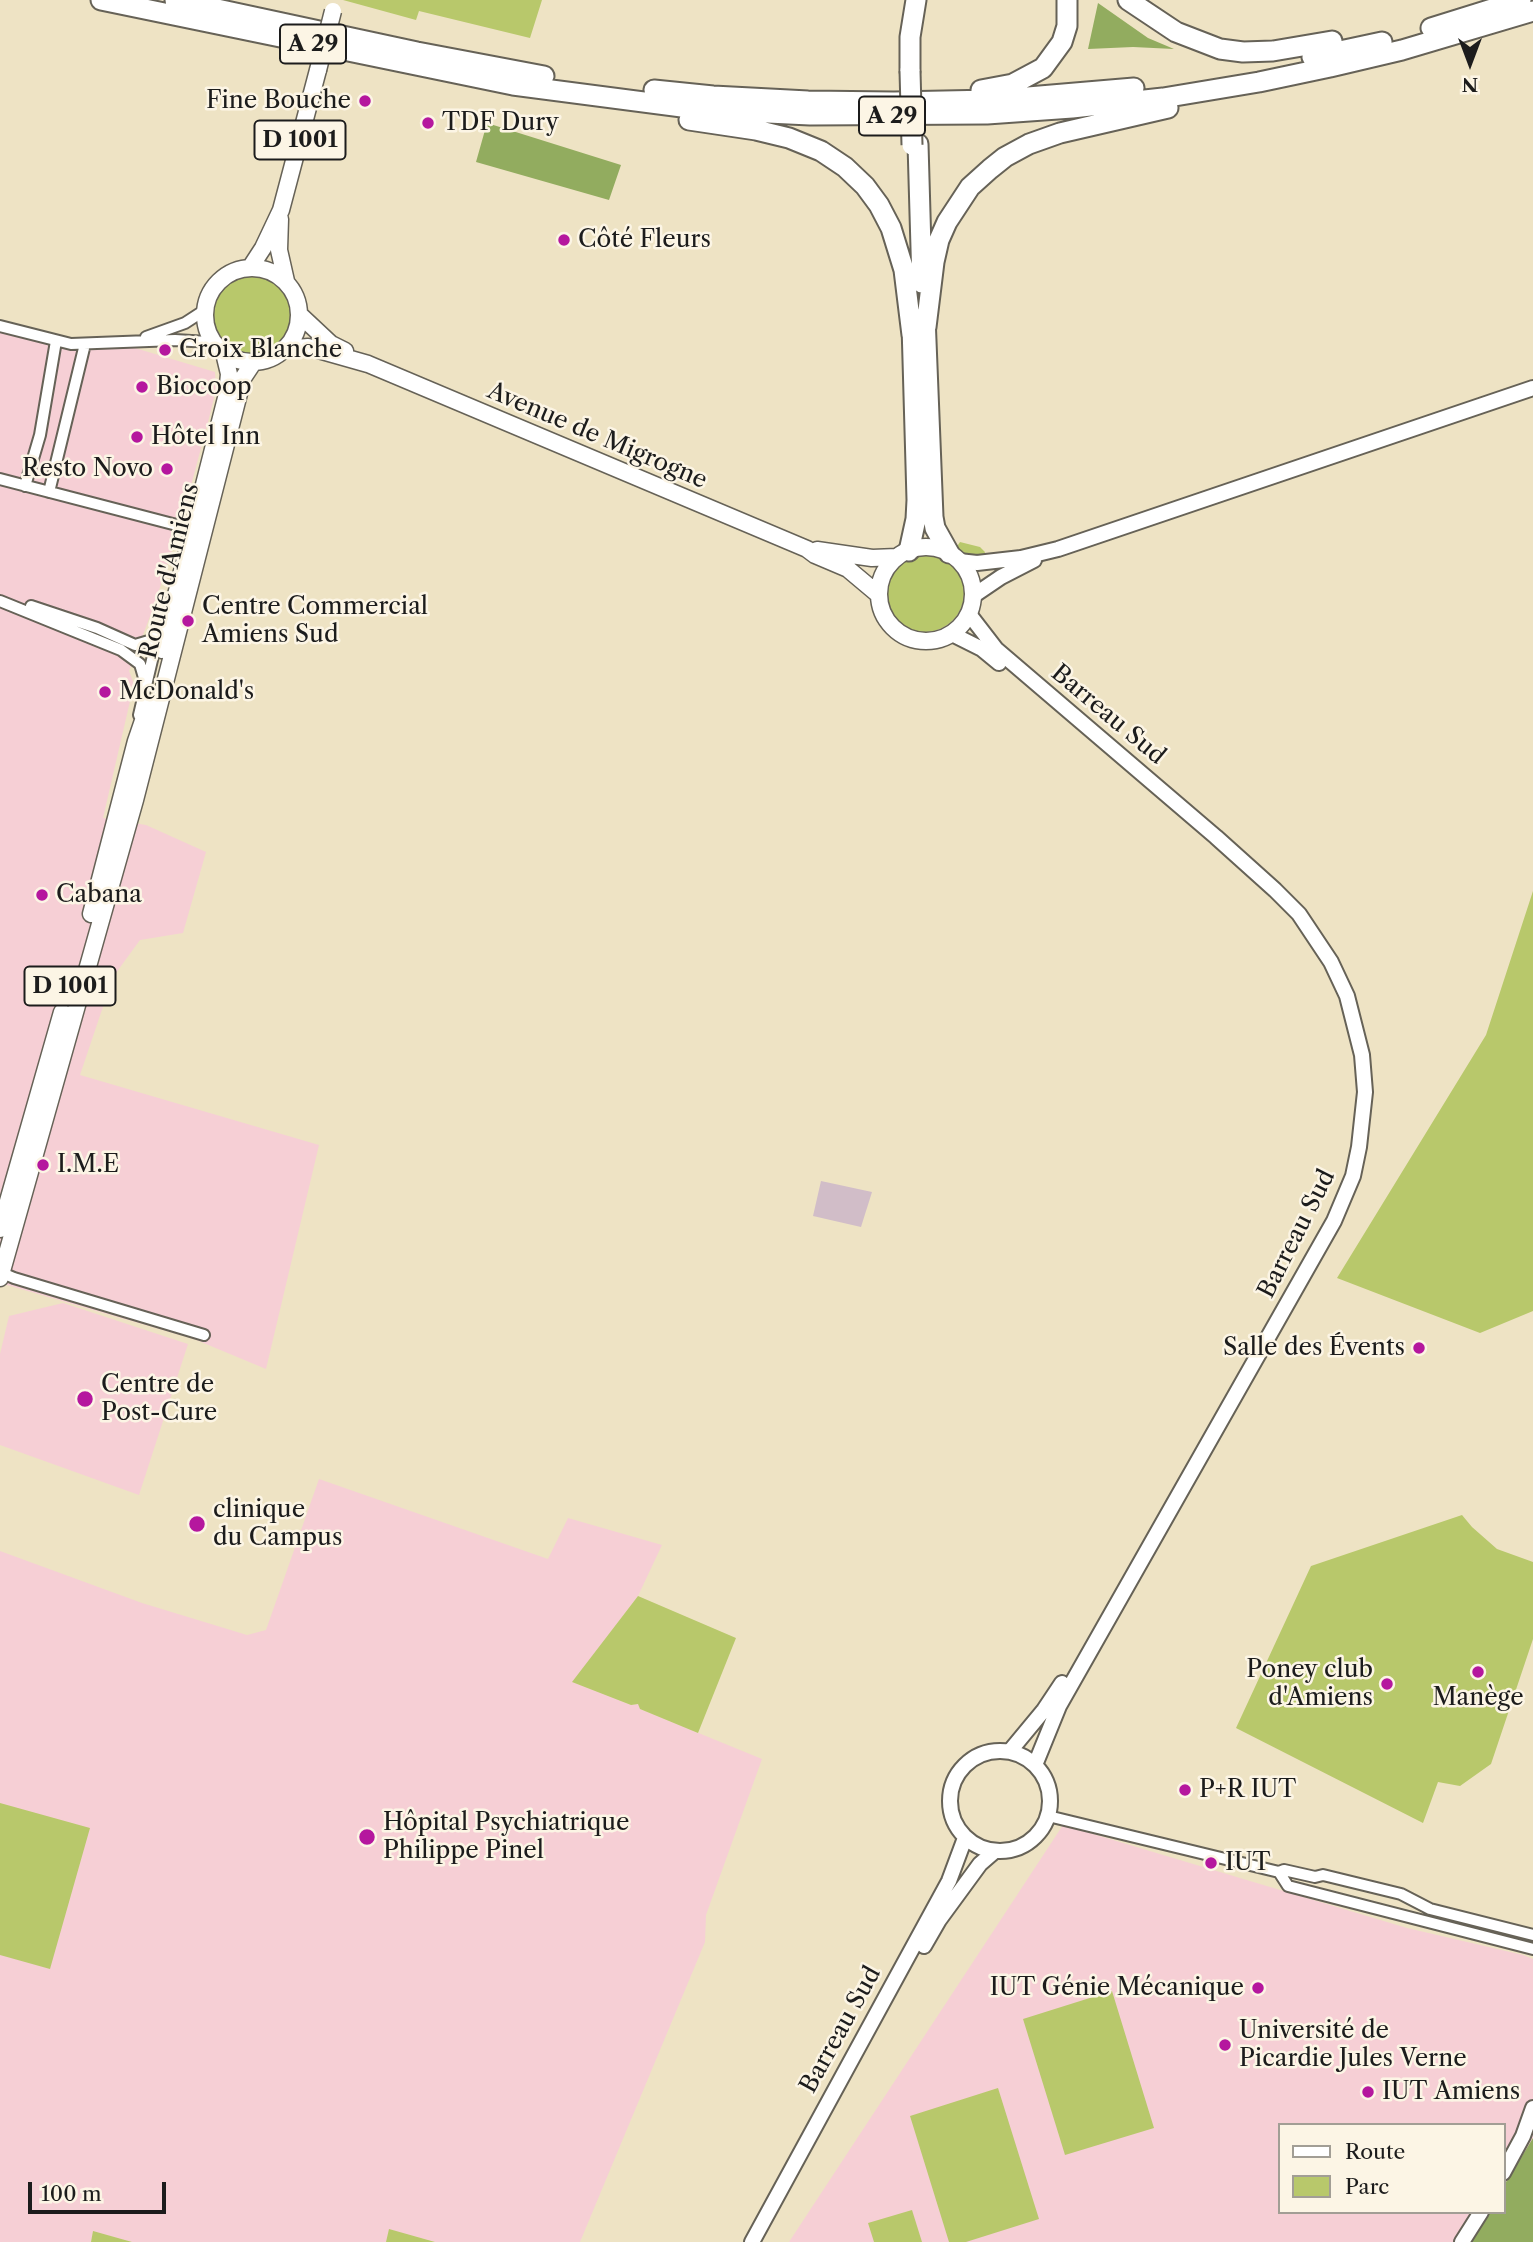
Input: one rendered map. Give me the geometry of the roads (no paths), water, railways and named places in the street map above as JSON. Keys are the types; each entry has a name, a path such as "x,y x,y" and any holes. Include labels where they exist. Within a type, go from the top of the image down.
{"highway":[{"name":"A 29","path":"102,0 424,68 524,86 705,110 810,116 930,116 1072,108 1163,98 1259,82 1402,50 1533,11"},
{"name":"A 29","path":"175,0 417,52 561,79 713,96 894,102 993,100 1159,85 1255,69 1377,43 1521,0"},
{"path":"903,554 916,519 917,499 921,266 910,37 916,0"},
{"path":"913,70 925,0"},
{"path":"894,102 928,95 988,90 1013,84 1043,68 1062,42 1067,26 1067,0"},
{"path":"1128,0 1176,33 1220,48 1243,52 1273,51 1359,36 1377,43"},
{"path":"919,331 933,262 947,222 970,187 1005,157 1030,144 1060,134 1238,92 1259,82"},
{"path":"524,86 569,100 618,110 756,130 789,138 821,151 845,167 865,186 891,228 919,331 933,517 935,528 954,557"}],"main road":[{"name":"D 1001","path":"250,268 281,210 335,5"},
{"name":"D 1001","path":"281,210 279,250 286,281"},
{"path":"250,268 269,271 286,281 296,296 300,315 296,333 286,349 271,359 253,363 233,359 220,350 207,330 205,310 209,294 219,281 233,272 250,268"},
{"name":"Avenue de Migrogne","path":"300,315 331,344 368,365"},
{"name":"Avenue de Migrogne","path":"286,349 308,347 368,365 807,548 872,558 903,554"},
{"name":"Route d'Amiens","path":"0,1229 91,914 156,675 227,394 229,374 220,350"},
{"name":"Route d'Amiens","path":"1,1274 135,800 243,378 253,363"},
{"path":"954,557 970,577 973,596 969,614 962,625 952,634 926,642 905,637 897,632 883,615 879,595 882,578 903,554 925,547 977,563 1021,558 1058,549 1533,388"},
{"name":"Avenue de Migrogne","path":"807,548 815,555 848,569 879,595"},
{"path":"973,596 1001,577 1058,549"},
{"name":"Barreau Sud","path":"969,614 996,649 1216,837 1299,914 1331,962 1347,996 1362,1055 1365,1092 1353,1176 1334,1221 1059,1706 1035,1765"},
{"name":"Barreau Sud","path":"952,634 982,649 1269,893 1304,931 1328,969 1349,1021 1358,1074 1358,1104 1352,1155 1326,1223 1067,1675 1044,1710 1010,1751"},
{"path":"1010,1751 1035,1765 1045,1779 1049,1793 1048,1816 1043,1827 1030,1841 1010,1850 995,1851 978,1846 965,1838 951,1807 952,1789 958,1773 971,1759 987,1753 1010,1751"},
{"name":"Barreau Sud","path":"751,2242 948,1881 965,1838"},
{"name":"Barreau Sud","path":"762,2242 939,1920 980,1864 995,1851"},
{"path":"1505,2169 1523,2137 1533,2108"},
{"path":"1462,2242 1480,2214"}],"street":[{"path":"120,343 169,330 205,310"},
{"path":"0,326 56,341 85,344 195,340 208,342 220,350"},
{"path":"25,486 40,435 56,341"},
{"path":"49,492 85,344"},
{"path":"0,480 192,529"},
{"path":"136,741 145,683 174,576 184,560"},
{"path":"5,603 34,606 135,645 152,640 159,633"},
{"path":"5,603 121,650 140,664 145,683"},
{"path":"1,1274 204,1335"},
{"path":"1048,1816 1279,1872 1284,1870 1315,1877 1323,1875 1395,1893 1430,1909 1533,1935"},
{"path":"1279,1872 1288,1886 1533,1949"}],"place":[{"name":"Fine Bouche","path":"365,101"},
{"name":"TDF Dury","path":"428,123"},
{"name":"Côté Fleurs","path":"564,240"},
{"name":"Croix Blanche","path":"165,350"},
{"name":"Biocoop","path":"142,387"},
{"name":"Hôtel Inn","path":"137,437"},
{"name":"Resto Novo","path":"167,469"},
{"name":"Centre Commercial Amiens Sud","path":"188,621"},
{"name":"McDonald's","path":"105,692"},
{"name":"Cabana","path":"42,895"},
{"name":"I.M.E","path":"43,1165"},
{"name":"Salle des Évents","path":"1419,1348"},
{"name":"Centre de Post-Cure","path":"85,1399"},
{"name":"clinique du Campus","path":"197,1524"},
{"name":"Manège","path":"1478,1672"},
{"name":"Poney club d'Amiens","path":"1387,1684"},
{"name":"P+R IUT","path":"1185,1790"},
{"name":"Hôpital Psychiatrique Philippe Pinel","path":"367,1837"},
{"name":"IUT","path":"1211,1863"},
{"name":"IUT Génie Mécanique","path":"1258,1988"},
{"name":"Université de Picardie Jules Verne","path":"1225,2045"},
{"name":"IUT Amiens","path":"1368,2092"}]}
